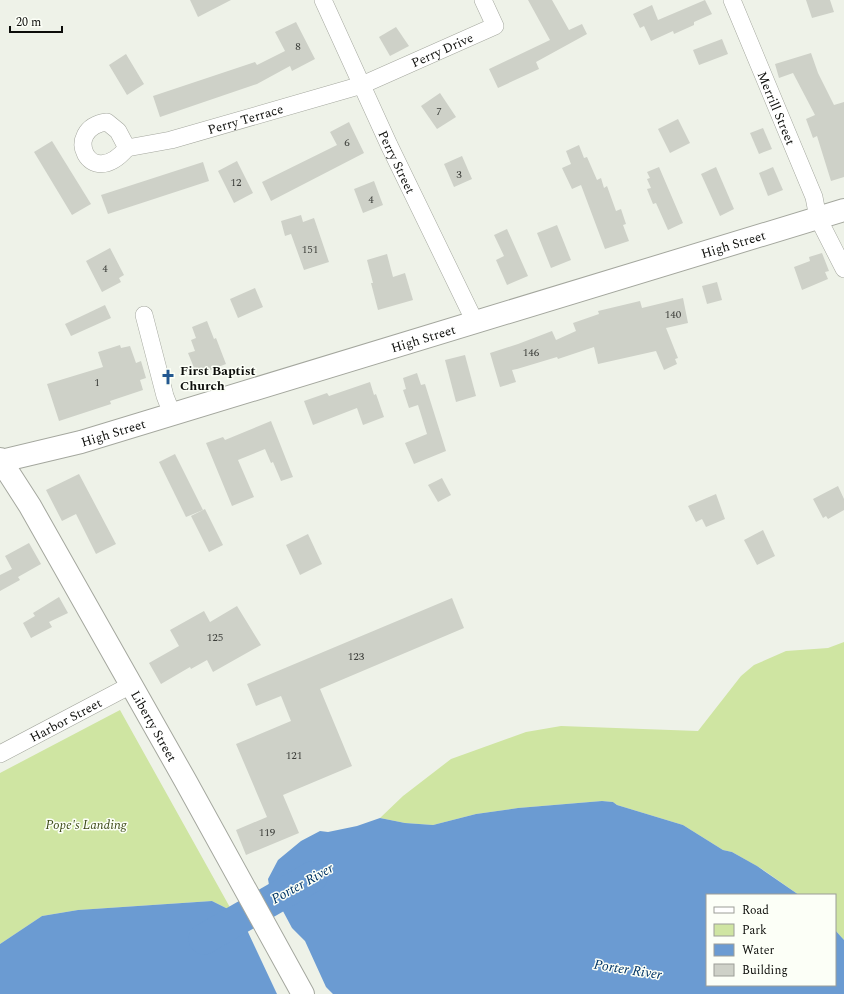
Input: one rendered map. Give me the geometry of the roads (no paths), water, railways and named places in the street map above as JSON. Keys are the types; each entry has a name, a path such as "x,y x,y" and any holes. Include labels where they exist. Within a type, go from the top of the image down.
{"main road":[{"name":"High Street","path":"0,460 81,442 844,210"},
{"name":"Liberty Street","path":"0,460 30,506 303,994"}],"street":[{"name":"Perry Street","path":"323,0 475,322"},
{"name":"Perry Drive","path":"362,85 495,26 483,0"},
{"name":"Merrill Street","path":"732,0 814,197 818,218 844,269"},
{"name":"Perry Terrace","path":"126,148 171,140 362,85"},
{"path":"144,315 165,396 172,414"},
{"name":"Harbor Street","path":"0,754 131,685"}],"water":[{"path":"602,801 613,802 617,805 683,825 723,850 732,852 757,866 798,894 706,894 706,986 836,986 836,931 844,940 844,994 333,994 326,987 305,941 292,928 269,885 268,879 278,860 301,841 320,831 328,832 357,826 380,818 405,823 433,825 476,814 518,808"},
{"path":"212,901 240,915 277,994 0,994 0,944 42,916 78,910"}],"waterway":[{"name":"Porter River","path":"204,939 312,877"}],"place":[{"name":"First Baptist Church","path":"168,377"}],"park label":[{"name":"Pope's Landing","path":"86,824"}]}
